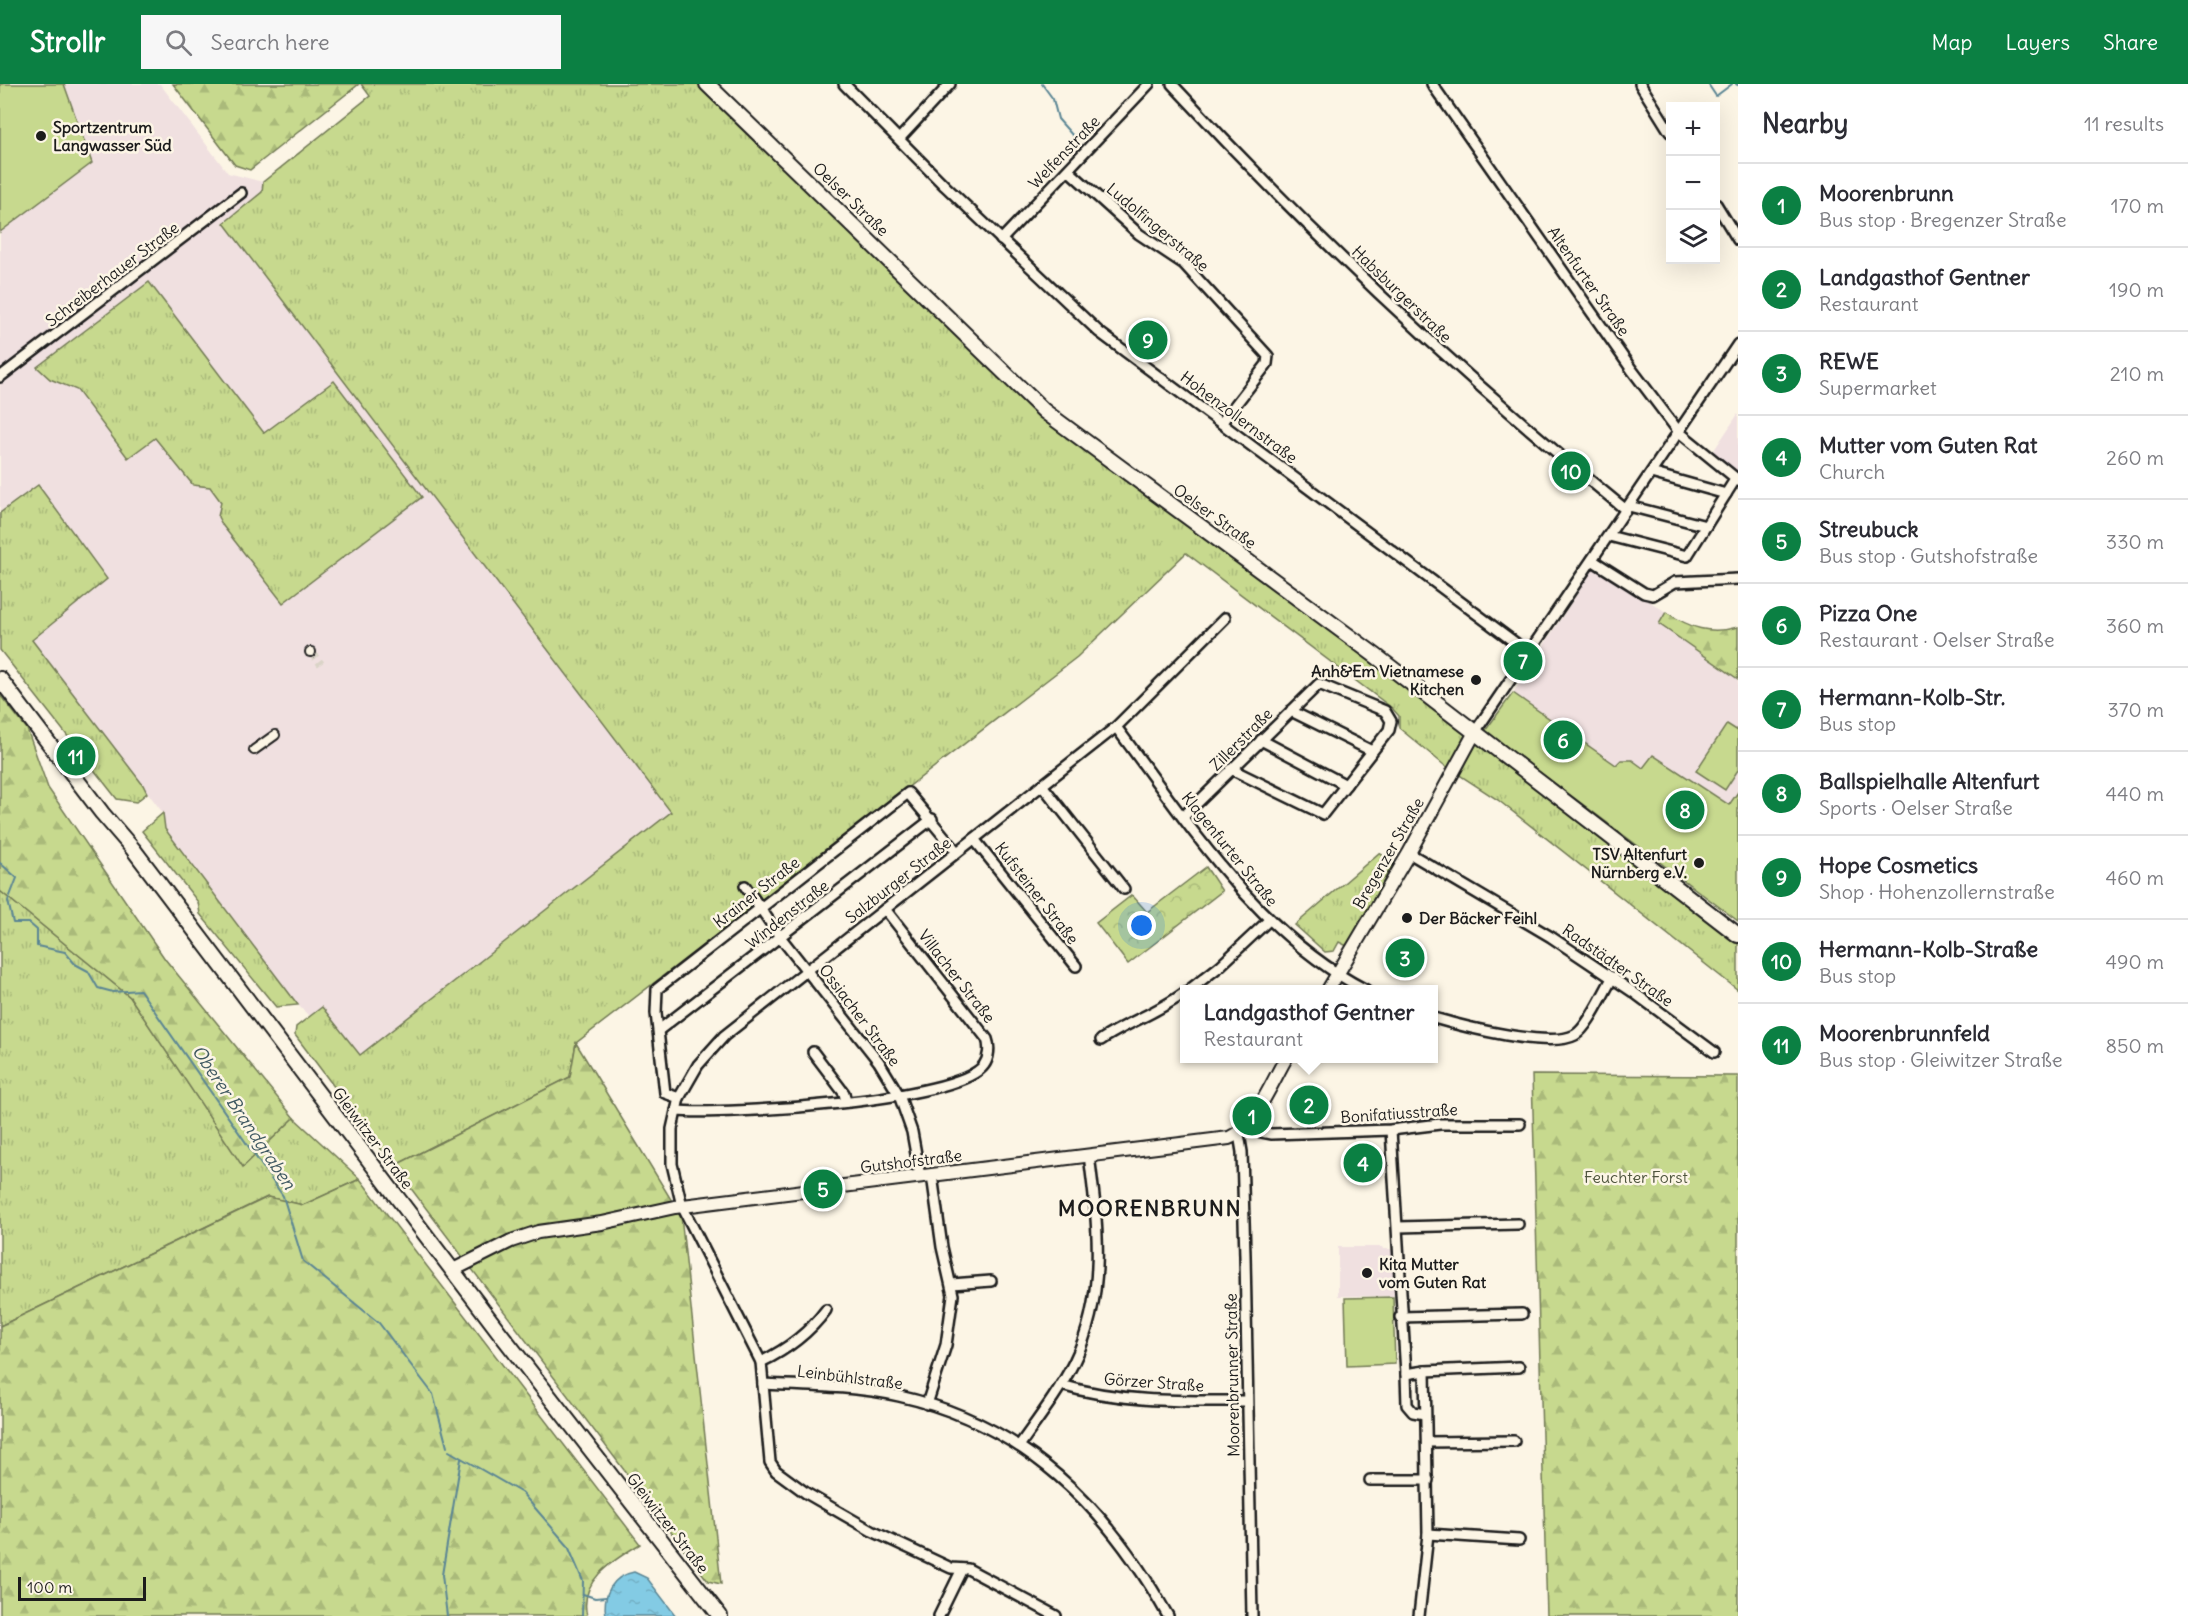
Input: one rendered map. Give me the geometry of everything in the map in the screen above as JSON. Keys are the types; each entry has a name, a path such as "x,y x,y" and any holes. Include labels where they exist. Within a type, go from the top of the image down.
{"main road":[{"name":"Oelser Straße","path":"712,86 1038,406 1475,732 1738,935"},
{"name":"Gleiwitzer Straße","path":"0,679 102,813 133,849 720,1616"}],"street":[{"name":"Hohenzollernstraße","path":"844,84 1001,240 1100,333 1529,653"},
{"path":"899,140 950,84"},
{"name":"Welfenstraße","path":"1001,240 1149,84"},
{"name":"Habsburgerstraße","path":"1172,84 1413,327 1523,425 1627,508"},
{"name":"Altenfurter Straße","path":"1432,84 1632,370 1679,432 1737,479"},
{"path":"1640,84 1666,124"},
{"name":"Ludolfingerstraße","path":"1068,170 1139,234 1184,264 1268,356 1267,364 1222,422"},
{"name":"Schreiberhauer Straße","path":"0,377 241,193"},
{"path":"1720,210 1738,240"},
{"path":"1475,732 1738,344"},
{"path":"1651,473 1726,494"},
{"path":"1609,536 1688,556 1737,479"},
{"path":"1627,508 1706,526"},
{"path":"1592,560 1644,593 1653,595 1675,582 1738,579"},
{"name":"Salzburger Straße","path":"1056,1616 968,1569 951,1568 872,1531 807,1493 776,1471 770,1462 760,1362 682,1206 672,1164 671,1142 676,1111 679,1098 698,1065 724,1036 1116,728 1225,618"},
{"name":"Zillerstraße","path":"1184,816 1319,684 1385,711 1391,721 1390,726 1372,751"},
{"path":"1231,769 1323,814 1372,751 1291,711"},
{"name":"Klagenfurter Straße","path":"1116,728 1236,883 1269,920 1315,958 1357,985"},
{"name":"Bregenzer Straße","path":"1331,985 1475,732"},
{"path":"254,750 275,735"},
{"path":"1262,740 1346,784"},
{"path":"1042,785 1124,889"},
{"name":"Krainer Straße","path":"679,1098 665,1093 657,989 908,793 932,819 957,852"},
{"name":"Windenstraße","path":"659,1030 781,938 932,819"},
{"name":"Kufsteiner Straße","path":"974,838 1076,966"},
{"name":"Radstädter Straße","path":"1408,853 1508,911 1613,977 1714,1052"},
{"name":"Ossiacher Straße","path":"745,886 781,938 879,1062 899,1095 926,1176 952,1284 951,1319 927,1404"},
{"name":"Villacher Straße","path":"676,1111 731,1111 915,1094 973,1074 984,1065 989,1045 987,1039 885,909"},
{"path":"1195,985 1220,966 1269,920"},
{"path":"1438,1019 1510,1036 1567,1038 1580,1030 1613,977"},
{"path":"1101,1040 1123,1026 1159,1010 1180,996"},
{"path":"813,1052 844,1093 846,1102"},
{"path":"1239,1134 1284,1063"},
{"name":"Bonifatiusstraße","path":"1248,1123 1256,1131 1266,1134 1391,1130 1440,1124 1520,1124"},
{"path":"1391,1130 1398,1227 1400,1317 1407,1404 1413,1412 1425,1414"},
{"name":"Gutshofstraße","path":"453,1270 511,1241 538,1232 682,1206 1217,1141 1239,1134"},
{"name":"Moorenbrunner Straße","path":"1239,1134 1242,1152 1245,1256 1252,1616"},
{"path":"1019,1446 1061,1385 1075,1360 1085,1333 1097,1281 1098,1228 1089,1155"},
{"path":"1398,1227 1518,1224"},
{"path":"952,1284 991,1281"},
{"path":"760,1362 781,1352 809,1330 826,1310"},
{"path":"1400,1317 1522,1314"},
{"path":"1406,1374 1425,1371 1519,1367"},
{"path":"1419,1616 1428,1534 1425,1371"},
{"name":"Leinbühlstraße","path":"763,1384 863,1391 927,1404 977,1423 1019,1446 1066,1480 1108,1524 1137,1562 1168,1616"},
{"name":"Görzer Straße","path":"1061,1385 1108,1397 1162,1401 1247,1401"},
{"path":"1427,1442 1514,1441"},
{"path":"1370,1480 1428,1480"},
{"path":"1428,1534 1519,1540"},
{"path":"939,1616 962,1569"}],"shaded area":[{"path":"64,84 160,84 228,173 263,182 263,191 224,224 671,812 360,1055 322,1007 309,1016 298,1005 165,829 163,813 32,640 106,579 38,485 0,513 0,232 92,163","holes":["149,283 264,433 218,517 221,502 210,487 193,485 155,438 128,458 77,390"]},
{"path":"1738,414 1738,474 1712,453"},
{"path":"1595,566 1666,612 1659,624 1738,679 1738,792 1730,805 1653,755 1643,768 1616,765 1513,693"},
{"name":"Kita Mutter vom Guten Rat","path":"1338,1247 1395,1249 1396,1296 1338,1296"}],"green space":[{"name":"Sportzentrum Langwasser Süd","path":"0,84 64,84 92,163 0,232"},
{"path":"173,84 359,84 250,170 235,165"},
{"path":"361,84 698,84 1025,401 1453,723 1738,942 1738,990 1498,800 1444,765 1399,728 1399,716 1392,708 1186,553 1077,657 576,1043 570,1077 394,1166 295,1035 296,1027 322,1007 360,1055 671,812 224,223 262,192 263,182 370,96"},
{"path":"149,282 264,433 334,381 422,497 283,603 223,526 218,517 221,502 210,487 193,485 155,438 128,458 77,390 50,379 37,367"},
{"path":"38,485 107,579 32,640 143,785 147,793 136,802 117,799 0,650 0,513"},
{"path":"1666,612 1692,626 1709,630 1738,627 1738,679 1659,624"},
{"name":"TSV Altenfurt Nürnberg e.V.","path":"1513,693 1616,765 1621,760 1632,760 1643,768 1653,755 1729,805 1738,792 1738,921 1485,731"},
{"path":"0,695 27,729 48,788 165,959 294,1118 243,1167 130,997 0,891"},
{"path":"1727,724 1738,731 1738,770 1725,790 1696,771"},
{"path":"163,813 165,829 298,1005 276,1007 200,914 198,902 142,831"},
{"path":"1379,853 1394,862 1347,946 1339,942 1334,951 1325,952 1295,925"},
{"path":"1206,867 1222,891 1128,964 1096,923 1132,895 1147,912"},
{"path":"0,891 130,997 243,1166 294,1118 360,1179 303,1205 267,1197 0,1326"},
{"path":"576,1043 681,1216 721,1584 708,1581 394,1166 570,1077"},
{"name":"Feuchter Forst","path":"1532,1075 1738,1076 1738,1616 1547,1616"},
{"path":"360,1179 640,1544 600,1572 588,1592 587,1616 0,1616 0,1326 268,1197 303,1205"},
{"path":"1393,1297 1395,1364 1347,1366 1345,1298"}],"water":[{"path":"634,1572 647,1578 676,1616 606,1616 607,1594 610,1588 614,1582 626,1574"}],"waterway":[{"path":"1042,84 1053,99 1058,119 1081,145"},
{"path":"1708,84 1716,96 1732,84"},
{"name":"Oberer Brandgraben","path":"0,863 17,878 8,901 13,923 29,923 37,930 37,946 65,952 75,964 88,971 98,988 113,992 140,990 283,1196 303,1261 379,1323 433,1394 447,1447"},
{"name":"Oberer Brandgraben","path":"449,1451 522,1493 568,1546 583,1581 582,1616"},
{"path":"447,1616 442,1575 461,1459"},
{"path":"583,1594 595,1598 606,1597"}],"tunnel":[{"path":"311,652 321,664"}],"place":[{"name":"Sportzentrum Langwasser Süd","path":"41,136"},
{"name":"Hope Cosmetics","path":"1148,340"},
{"name":"Hermann-Kolb-Straße","path":"1571,471"},
{"name":"Hermann-Kolb-Str.","path":"1523,661"},
{"name":"Anh&Em Vietnamese Kitchen","path":"1476,680"},
{"name":"Pizza One","path":"1563,740"},
{"name":"Moorenbrunnfeld","path":"76,756"},
{"name":"Ballspielhalle Altenfurt","path":"1685,810"},
{"name":"TSV Altenfurt Nürnberg e.V.","path":"1699,863"},
{"name":"Der Bäcker Feihl","path":"1407,918"},
{"name":"REWE","path":"1405,958"},
{"name":"Landgasthof Gentner","path":"1309,1105"},
{"name":"Moorenbrunn","path":"1252,1116"},
{"name":"Mutter vom Guten Rat","path":"1363,1163"},
{"name":"Streubuck","path":"823,1189"},
{"name":"Kita Mutter vom Guten Rat","path":"1367,1273"}],"district":[{"name":"MOORENBRUNN","path":"1150,1208"}]}
